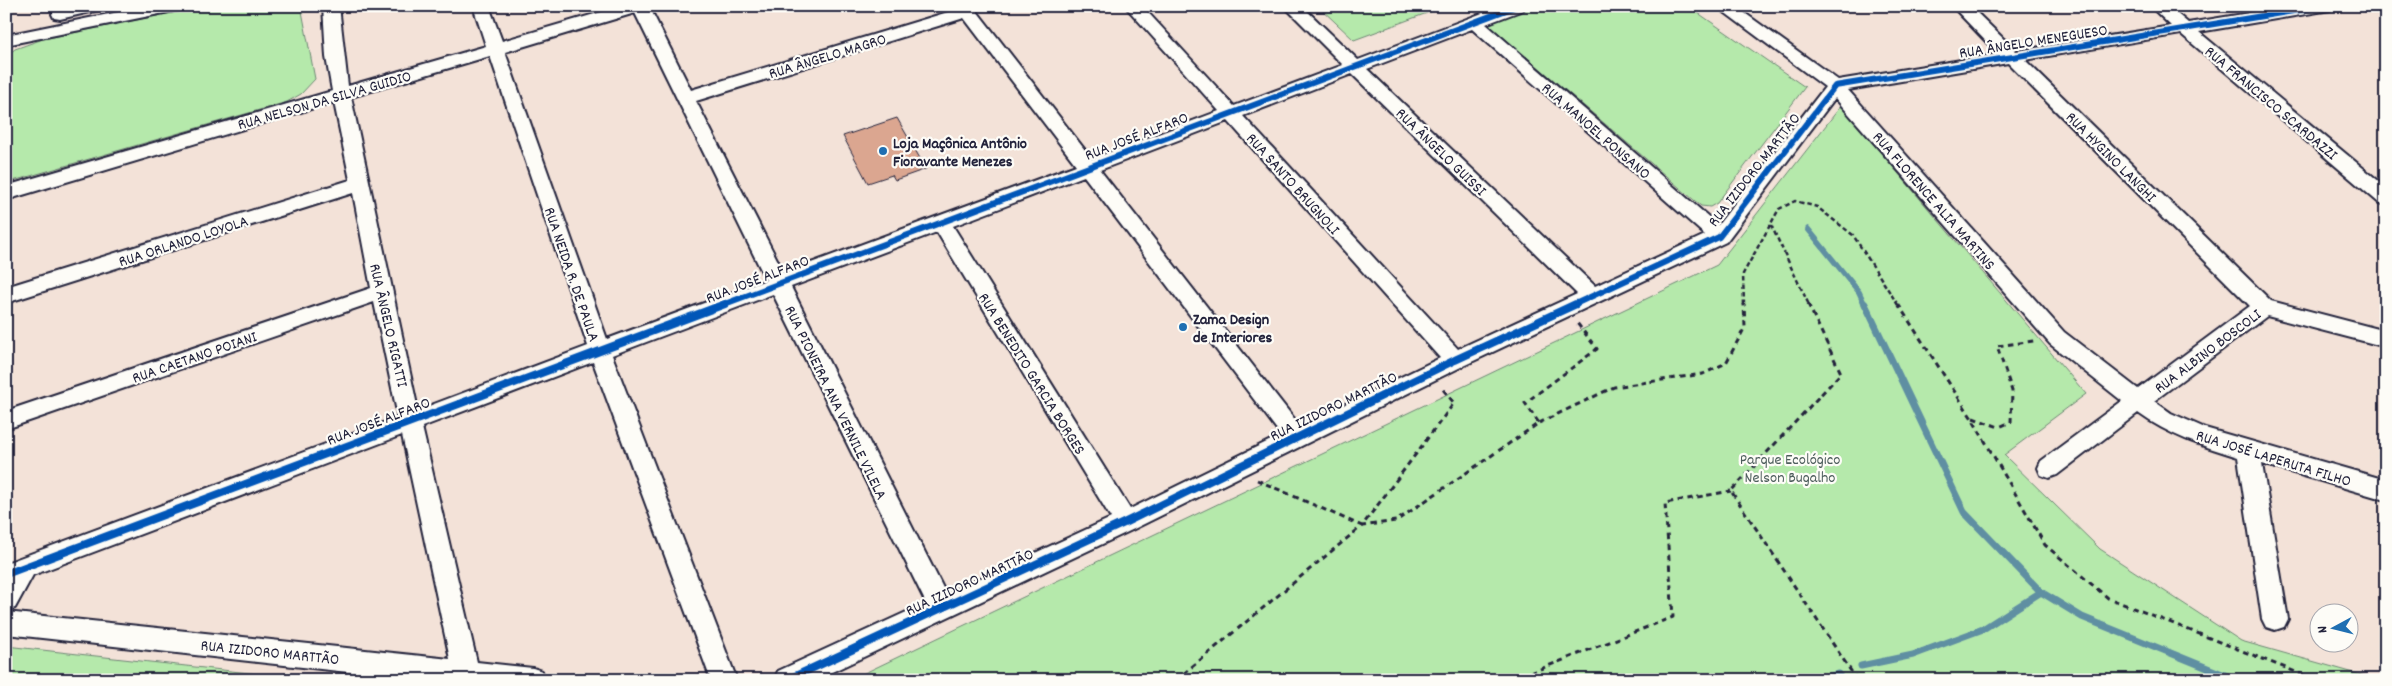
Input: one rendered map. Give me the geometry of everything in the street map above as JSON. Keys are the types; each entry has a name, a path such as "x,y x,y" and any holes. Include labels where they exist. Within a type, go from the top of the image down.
{"street":[{"path":"6,25 93,6"},
{"path":"6,40 174,6"},
{"name":"RUA ÂNGELO RIGATTI","path":"331,6 332,34 341,94 381,292 412,422 466,672"},
{"name":"RUA NEIDA R. DE PAULA","path":"481,6 600,351 724,680"},
{"name":"RUA NELSON DA SILVA GUIDIO","path":"6,193 641,6"},
{"name":"RUA PIONEIRA ANA VERNILE VILELA","path":"641,6 941,609"},
{"name":"RUA SANTO BRUGNOLI","path":"1133,6 1455,360"},
{"name":"RUA ÂNGELO GUISSI","path":"1292,6 1592,296"},
{"name":"RUA JOSÉ ALFARO","path":"15,571 1517,6"},
{"name":"RUA FLORENCE ALIA MARTINS","path":"1724,6 1836,86 2057,338 2139,402"},
{"name":"RUA HYGINO LANGHI","path":"1960,6 2264,307"},
{"name":"RUA FRANCISCO SCARDAZZI","path":"2158,6 2386,198"},
{"name":"RUA ÂNGELO MENEGUESO","path":"1836,86 2324,6"},
{"path":"966,9 1296,438"},
{"name":"RUA ÂNGELO MAGRO","path":"686,98 966,9"},
{"name":"RUA MANOEL PONSANO","path":"1474,23 1720,238"},
{"name":"RUA IZIDORO MARTTÃO","path":"787,680 1126,522 1455,360 1720,238 1836,86"},
{"name":"RUA ORLANDO LOYOLA","path":"6,296 360,184"},
{"name":"RUA BENEDITO GARCIA BORGES","path":"941,223 1126,522"},
{"name":"RUA CAETANO POIANI","path":"6,420 381,292"},
{"name":"RUA ALBINO BOSCOLI","path":"2049,468 2264,307 2386,339"},
{"name":"RUA JOSÉ LAPERUTA FILHO","path":"2139,402 2163,419 2198,434 2248,451 2386,490"},
{"path":"2248,451 2275,619"},
{"path":"6,600 15,571"},
{"name":"RUA IZIDORO MARTTÃO","path":"6,623 533,680"}],"path":[{"path":"1233,469 1362,526 1396,521 1539,423 1614,387 1703,374 1726,363 1745,327 1743,274 1779,209 1795,200 1817,207 1853,235 1971,418 2045,545 2108,598 2316,680"},
{"path":"1512,680 1673,617 1666,503 1730,491 1841,374 1771,224"},
{"path":"1539,423 1525,403 1597,349 1566,308"},
{"path":"1971,418 1999,427 2011,422 2012,391 1997,346 2057,338"},
{"path":"1176,680 1362,526 1454,403 1430,372"},
{"path":"1730,491 1856,680"}],"green space":[{"path":"205,6 301,6 315,79 301,94 287,102 6,183 6,56 15,49 43,39"},
{"path":"1318,6 1446,6 1354,40"},
{"path":"1534,6 1688,6 1805,87 1717,203 1710,207 1701,206 1488,24"},
{"name":"Parque Ecológico Nelson Bugalho","path":"1841,106 2086,394 2004,455 2100,549 2241,641 2379,680 850,680 1717,265"},
{"path":"6,646 312,680 6,680"}],"building":[{"name":"Loja Maçônica Antônio Fioravante Menezes","path":"897,118 926,169 895,180 892,175 868,183 843,136"}],"waterway":[{"path":"1808,229 1859,292 1865,305"},
{"path":"1865,304 1964,512 2041,592"},
{"path":"1861,666 1913,655 1983,629 2041,592"},
{"path":"2041,592 2082,617 2237,680"},
{"path":"1815,680 1839,674"}],"cycle path":[{"path":"6,574 1517,6"},
{"path":"787,680 1126,522 1455,360 1719,237 1835,86 2324,6"}],"place":[{"name":"Loja Maçônica Antônio Fioravante Menezes","path":"883,151"},
{"name":"Zama Design de Interiores","path":"1183,327"}]}
